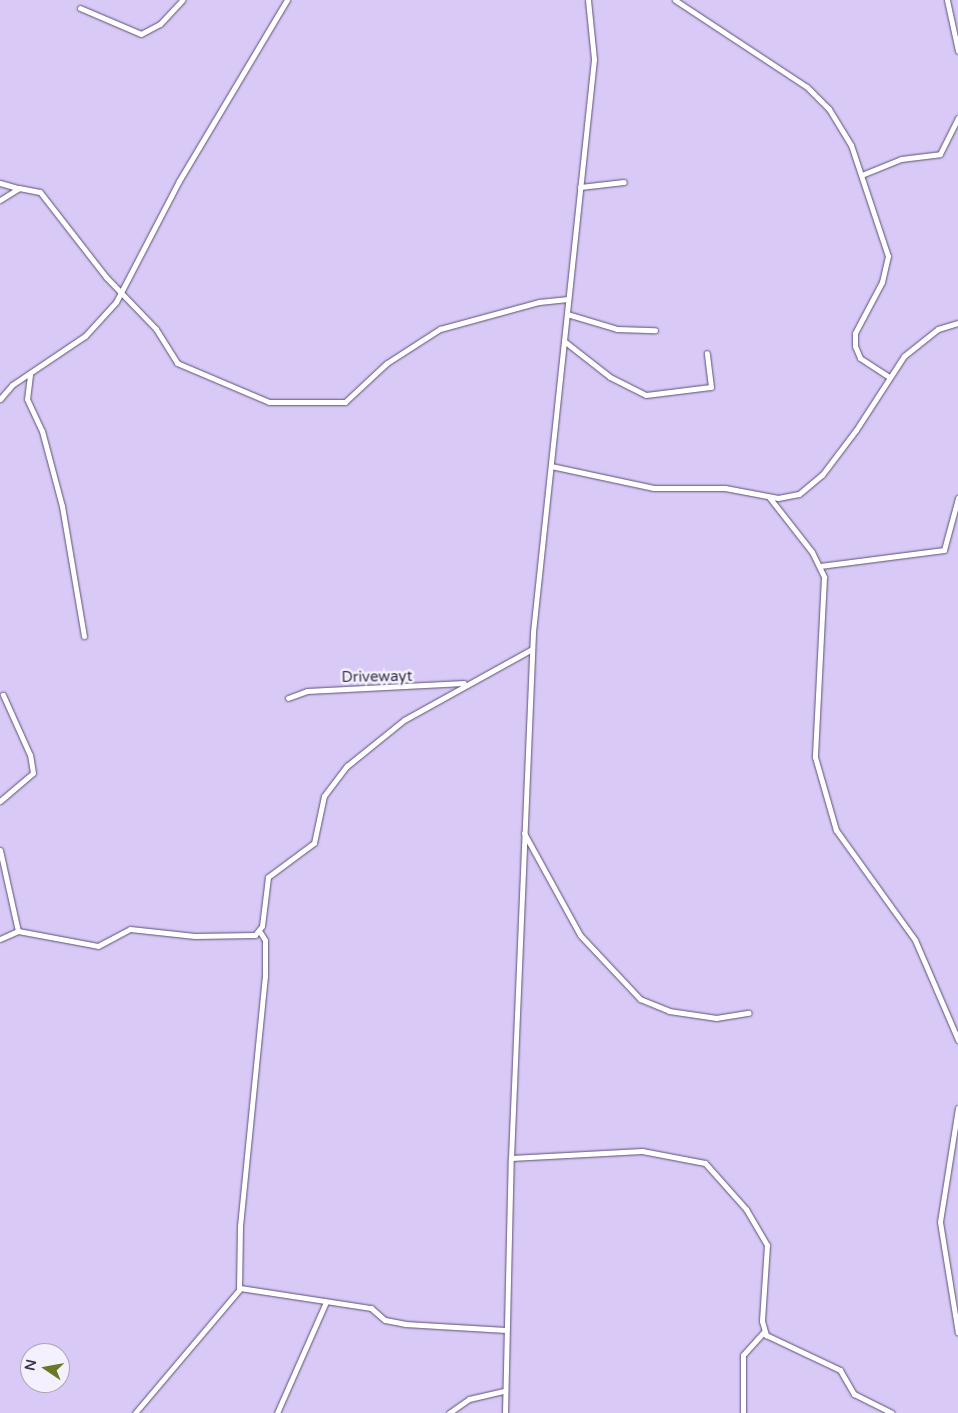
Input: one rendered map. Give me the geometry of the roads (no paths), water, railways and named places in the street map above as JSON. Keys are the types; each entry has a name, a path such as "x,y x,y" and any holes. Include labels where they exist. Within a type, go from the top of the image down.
{"street":[{"path":"80,8 141,34 182,0"},
{"path":"0,399 85,336 121,293 179,181 287,0"},
{"path":"505,1413 511,1158 532,649 594,59 588,0"},
{"path":"674,0 814,94 839,123 864,174 888,256 882,282 855,333 855,346 860,358 889,376"},
{"path":"947,0 958,51"},
{"path":"864,174 901,159 940,154 958,118"},
{"path":"1,182 19,188 32,189 48,199 121,293 156,329 179,364 258,399 296,405 351,400 387,363 448,326 539,302 568,299"},
{"path":"580,187 624,182"},
{"path":"0,200 19,188"},
{"path":"567,314 617,329 655,330"},
{"path":"551,466 654,488 725,488 769,497 790,497 812,485 868,415 889,376 922,339 958,323"},
{"path":"564,341 610,377 646,395 711,387 707,353"},
{"path":"30,375 27,399 42,431 62,506 84,636"},
{"path":"769,497 820,566 825,597 815,757 836,830 915,940 958,1040"},
{"path":"820,566 944,550 958,498"},
{"path":"135,1413 210,1329 240,1288 241,1217 265,976 265,940 260,932 268,877 316,839 324,796 338,775 375,740 468,683 532,649"},
{"name":"Drivewayt","path":"288,698 307,691 439,688 468,683"},
{"path":"0,801 33,773 30,755 3,695"},
{"path":"524,833 580,935 640,999 669,1011 716,1018 749,1013"},
{"path":"0,850 18,931"},
{"path":"0,940 18,931 98,946 130,929 220,937 260,932"},
{"path":"958,1108 940,1222 958,1333"},
{"path":"511,1158 642,1151 704,1163 746,1209 767,1246 764,1332 743,1355 743,1413"},
{"path":"240,1288 371,1308 385,1320 405,1324 506,1330"},
{"path":"277,1413 326,1302"},
{"path":"764,1332 840,1370 854,1394 892,1413"},
{"path":"449,1413 468,1399 505,1391"}]}
